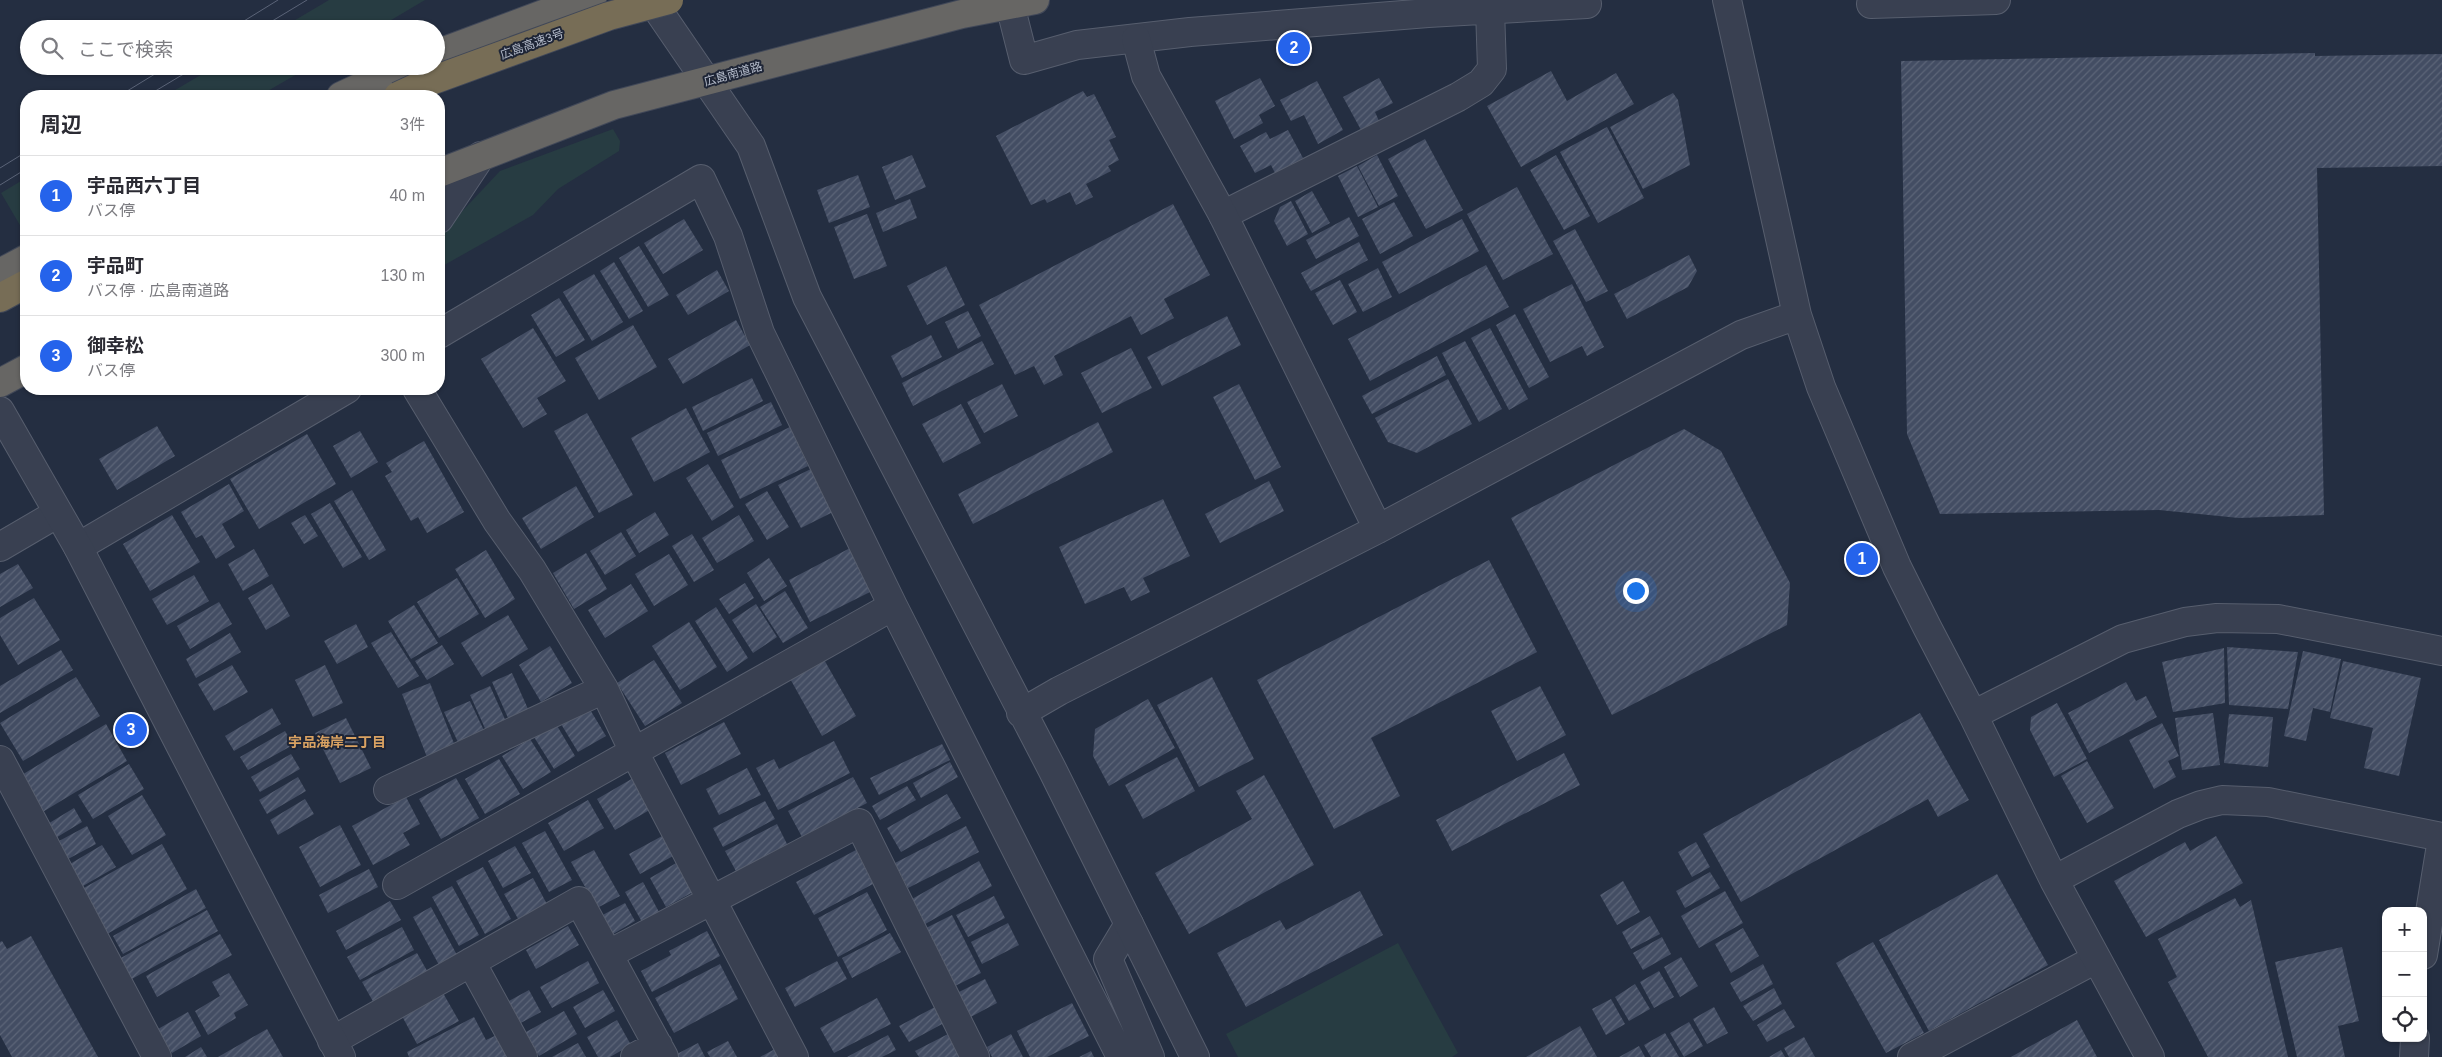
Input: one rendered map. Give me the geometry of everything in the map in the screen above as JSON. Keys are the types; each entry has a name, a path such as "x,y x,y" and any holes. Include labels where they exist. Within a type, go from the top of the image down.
{"highway":[{"path":"445,51 554,10 592,0"},
{"name":"広島高速3号","path":"411,90 609,16 669,0"},
{"name":"広島南道路","path":"445,171 614,105 708,82 794,57 962,14 1023,2"},
{"path":"353,90 386,75"},
{"path":"0,273 20,262"},
{"path":"0,298 20,287"},
{"path":"0,382 20,372"}],"street":[{"path":"651,0 752,146 807,297 1021,713 1052,769 1195,1057"},
{"path":"1727,0 1797,315 1820,387 1897,567 1973,715 2054,880 2150,1057"},
{"path":"1871,4 1996,0"},
{"path":"1023,2 1024,60 1078,46 1190,32 1435,7 1490,10 1587,4"},
{"path":"1223,214 1458,97 1481,83 1492,69 1490,10"},
{"path":"1136,39 1146,76 1223,214 1378,529"},
{"path":"445,210 480,156"},
{"path":"445,330 701,179 728,236 760,333 893,606 1120,1057"},
{"path":"1021,713 1059,691 1378,529 1741,335 1797,315"},
{"path":"78,547 337,395"},
{"path":"421,395 497,521 532,570 604,689 633,750 794,1057"},
{"path":"0,411 78,547 337,1049 471,962 579,901 609,954 653,1053"},
{"path":"0,547 58,513"},
{"path":"397,885 633,750 893,606"},
{"path":"1973,715 2123,639 2186,622 2217,618 2278,619 2442,650"},
{"path":"388,790 604,689"},
{"path":"0,760 157,1057"},
{"path":"2054,880 2178,814 2201,805 2222,800 2268,802 2442,838 2423,952"},
{"path":"609,954 859,823 976,1057"},
{"path":"1129,924 1108,959 1150,1057"},
{"path":"1912,1057 2096,959"},
{"path":"471,962 523,1057"},
{"path":"2414,1057 2415,1042"}],"green space":[{"path":"329,0 425,0 391,20 295,20"},
{"path":"201,75 295,75 269,90 175,90"},
{"path":"613,129 620,141 619,151 558,189 533,215 445,265 445,230 500,171"},
{"path":"20,182 20,225 1,193"},
{"path":"1398,943 1458,1053 1452,1057 1238,1057 1226,1034"}],"building":[{"path":"2315,53 2315,56 2442,54 2442,166 2317,168 2324,515 2239,518 2159,510 1940,514 1907,434 1901,61"},
{"path":"1551,71 1567,101 1616,73 1634,104 1521,167 1487,106"},
{"path":"1260,78 1275,106 1259,115 1263,123 1234,139 1215,101"},
{"path":"1379,78 1393,103 1375,112 1379,121 1361,130 1343,97"},
{"path":"1317,81 1343,130 1318,144 1304,115 1291,121 1280,100"},
{"path":"1083,91 1087,97 1094,94 1116,137 1109,140 1119,160 1108,166 1111,171 1086,184 1093,197 1076,205 1070,192 1047,203 1045,199 1031,205 996,136"},
{"path":"1673,93 1678,100 1690,165 1643,189 1610,127"},
{"path":"1607,127 1644,198 1598,223 1560,152"},
{"path":"1288,130 1303,158 1275,173 1271,165 1255,173 1240,146 1266,132 1270,139"},
{"path":"1425,139 1463,210 1426,229 1388,159"},
{"path":"912,155 926,187 895,200 882,167"},
{"path":"1377,155 1398,196 1379,206 1358,166"},
{"path":"1556,155 1590,216 1564,230 1530,170"},
{"path":"1357,166 1378,207 1358,217 1338,176"},
{"path":"858,175 870,207 829,223 817,190"},
{"path":"1517,187 1553,254 1503,280 1467,214"},
{"path":"1312,191 1330,223 1312,233 1295,201"},
{"path":"910,199 917,218 883,232 876,213"},
{"path":"1291,201 1308,234 1287,246 1274,221 1280,207"},
{"path":"1394,202 1413,236 1380,254 1362,219"},
{"path":"1173,204 1210,275 1164,299 1174,318 1141,335 1131,316 1054,356 1063,375 1044,385 1034,366 1015,375 979,305"},
{"path":"867,214 887,266 854,279 834,227"},
{"path":"1349,217 1359,236 1316,259 1306,240"},
{"path":"684,219 703,250 663,274 644,243"},
{"path":"1462,219 1479,251 1399,294 1382,262"},
{"path":"1575,229 1608,291 1586,302 1553,241"},
{"path":"1359,242 1368,260 1311,291 1301,273"},
{"path":"639,246 669,295 648,307 619,258"},
{"path":"1689,255 1697,271 1688,287 1627,319 1614,294"},
{"path":"614,262 643,311 629,319 600,271"},
{"path":"1486,265 1509,307 1370,381 1348,339"},
{"path":"946,266 965,305 927,325 907,286"},
{"path":"1378,268 1392,297 1363,312 1348,284"},
{"path":"717,270 729,291 688,315 676,295"},
{"path":"594,274 623,322 592,341 563,292"},
{"path":"1340,280 1357,312 1333,325 1315,293"},
{"path":"1572,284 1604,347 1587,356 1582,346 1550,362 1523,309"},
{"path":"559,298 585,340 556,357 531,315"},
{"path":"968,311 981,336 958,349 945,322"},
{"path":"1515,314 1549,377 1529,388 1496,325"},
{"path":"1227,316 1241,345 1162,386 1147,357"},
{"path":"736,320 750,345 683,384 668,359"},
{"path":"633,325 657,367 599,400 575,358"},
{"path":"533,328 566,381 537,398 547,414 523,428 481,359"},
{"path":"1490,328 1528,399 1509,410 1471,338"},
{"path":"931,335 942,357 902,378 891,356"},
{"path":"982,341 994,364 913,406 902,383"},
{"path":"1465,341 1502,409 1479,422 1442,353"},
{"path":"1131,348 1152,388 1102,413 1081,373"},
{"path":"1437,356 1446,375 1372,414 1362,396"},
{"path":"752,378 763,401 703,431 692,407"},
{"path":"1448,379 1472,424 1417,453 1388,442 1375,418"},
{"path":"1002,384 1018,416 984,433 967,402"},
{"path":"1239,384 1281,467 1255,480 1213,397"},
{"path":"771,402 782,425 718,456 707,433"},
{"path":"961,404 981,443 943,463 922,424"},
{"path":"686,408 710,452 654,482 631,438"},
{"path":"587,413 633,495 599,513 554,431"},
{"path":"1098,422 1113,452 973,524 958,494"},
{"path":"157,426 175,456 117,490 99,459"},
{"path":"790,427 808,466 740,499 721,460"},
{"path":"1684,429 1721,451 1790,583 1787,625 1612,715 1511,518"},
{"path":"360,431 378,462 351,478 333,446"},
{"path":"307,434 336,484 259,529 230,479"},
{"path":"424,441 464,512 427,533 418,517 411,521 385,476 392,472 386,463"},
{"path":"708,464 734,507 712,521 686,478"},
{"path":"813,468 835,511 801,528 778,485"},
{"path":"1269,481 1284,511 1220,543 1205,514"},
{"path":"229,484 244,511 222,524 235,547 216,559 202,535 196,538 181,512"},
{"path":"576,486 594,517 541,549 522,518"},
{"path":"352,490 386,550 369,560 334,501"},
{"path":"767,491 789,527 767,540 745,504"},
{"path":"1163,499 1190,556 1143,578 1150,592 1131,601 1124,587 1085,604 1059,547"},
{"path":"330,503 362,557 343,568 311,514"},
{"path":"655,512 669,535 639,553 626,530"},
{"path":"172,515 200,562 150,591 123,544"},
{"path":"305,515 318,536 304,544 291,523"},
{"path":"739,515 754,541 717,563 702,538"},
{"path":"621,532 636,556 605,575 590,551"},
{"path":"692,534 714,570 694,582 672,546"},
{"path":"852,547 874,590 810,622 789,580"},
{"path":"254,549 269,576 243,591 228,564"},
{"path":"486,550 515,599 485,618 455,569"},
{"path":"586,553 607,589 574,609 553,573"},
{"path":"669,554 688,585 654,606 635,574"},
{"path":"769,558 787,586 764,601 747,573"},
{"path":"1489,560 1537,652 1371,738 1400,796 1334,829 1257,680"},
{"path":"18,564 33,588 0,607 0,574"},
{"path":"194,575 209,601 167,625 152,599"},
{"path":"457,578 479,614 439,638 417,602"},
{"path":"745,583 754,598 729,614 719,599"},
{"path":"272,584 290,616 266,630 248,598"},
{"path":"631,584 648,611 605,638 588,610"},
{"path":"785,591 808,628 783,643 760,607"},
{"path":"34,598 60,640 18,665 0,635 0,618"},
{"path":"219,602 232,624 190,649 177,626"},
{"path":"756,604 777,637 753,653 732,620"},
{"path":"414,605 438,643 411,659 388,621"},
{"path":"716,607 748,658 727,672 695,621"},
{"path":"508,615 528,649 482,677 461,643"},
{"path":"689,622 717,667 680,690 652,646"},
{"path":"356,624 368,647 337,664 324,641"},
{"path":"391,632 419,676 398,688 371,643"},
{"path":"230,633 241,652 196,678 186,659"},
{"path":"442,645 454,664 427,680 415,661"},
{"path":"550,646 572,683 541,702 519,665"},
{"path":"2227,647 2298,652 2288,709 2229,705"},
{"path":"2224,648 2225,703 2173,712 2162,662"},
{"path":"61,650 73,670 0,713 0,686"},
{"path":"2303,651 2341,659 2330,712 2313,708 2306,741 2284,736"},
{"path":"822,656 856,716 822,736 788,675"},
{"path":"654,660 682,703 645,726 617,683"},
{"path":"2343,661 2421,678 2399,776 2364,768 2373,728 2330,718"},
{"path":"232,665 248,692 214,711 198,684"},
{"path":"325,665 343,703 313,717 295,680"},
{"path":"512,673 532,718 512,727 492,682"},
{"path":"76,677 100,716 23,761 0,723"},
{"path":"1212,677 1254,759 1199,787 1157,705"},
{"path":"2126,682 2136,701 2146,696 2157,717 2089,753 2068,713"},
{"path":"430,683 457,751 429,762 402,694"},
{"path":"490,686 508,726 488,735 470,695"},
{"path":"1540,686 1566,735 1517,761 1491,711"},
{"path":"1148,699 1175,748 1109,786 1093,756 1095,729"},
{"path":"470,701 488,739 462,751 444,712"},
{"path":"2057,703 2087,759 2054,777 2030,730 2031,717"},
{"path":"272,708 281,724 234,751 225,736"},
{"path":"589,708 606,736 578,752 561,724"},
{"path":"1920,713 1969,800 1938,817 1928,799 1741,902 1703,834"},
{"path":"2213,713 2220,765 2182,770 2175,718"},
{"path":"2229,714 2273,717 2268,767 2224,763"},
{"path":"346,718 371,768 340,783 315,733"},
{"path":"724,722 741,754 681,785 665,753"},
{"path":"2162,723 2179,756 2168,761 2176,777 2154,789 2129,740"},
{"path":"106,724 127,761 41,813 20,776"},
{"path":"556,724 575,756 554,769 534,737"},
{"path":"285,731 293,745 248,770 240,757"},
{"path":"530,739 551,772 523,789 502,756"},
{"path":"834,741 850,773 778,810 756,768 774,759 779,769"},
{"path":"942,744 950,760 879,795 870,778"},
{"path":"1564,753 1580,785 1452,851 1436,820"},
{"path":"291,754 300,769 260,792 251,777"},
{"path":"1177,757 1195,791 1143,819 1125,785"},
{"path":"499,759 520,794 485,814 465,779"},
{"path":"2087,761 2114,808 2087,823 2061,776"},
{"path":"950,762 958,777 921,798 913,783"},
{"path":"129,764 144,789 93,819 78,795"},
{"path":"747,768 761,795 719,815 706,789"},
{"path":"1264,775 1314,865 1189,934 1155,873 1252,819 1236,791"},
{"path":"298,777 306,791 267,814 259,800"},
{"path":"635,777 653,808 615,830 597,799"},
{"path":"853,777 867,803 802,837 788,811"},
{"path":"456,778 479,818 441,839 419,799"},
{"path":"907,786 916,800 880,820 872,806"},
{"path":"947,794 961,818 901,852 887,828"},
{"path":"142,795 166,835 132,855 108,816"},
{"path":"406,797 420,824 403,833 410,845 373,865 352,826"},
{"path":"305,799 314,814 278,835 270,820"},
{"path":"588,800 604,828 564,851 548,823"},
{"path":"765,801 775,819 723,847 713,828"},
{"path":"74,808 82,822 54,839 46,825"},
{"path":"777,824 788,846 737,873 725,851"},
{"path":"340,825 361,865 320,887 299,847"},
{"path":"87,826 96,844 68,859 59,841"},
{"path":"966,826 979,852 908,888 895,863"},
{"path":"545,831 572,880 549,892 522,843"},
{"path":"664,835 675,855 640,874 629,854"},
{"path":"2216,836 2243,883 2146,937 2114,881 2185,842 2190,851"},
{"path":"1696,842 1710,867 1692,877 1678,852"},
{"path":"162,844 187,889 107,934 82,889"},
{"path":"102,845 116,867 83,886 70,864"},
{"path":"515,846 531,873 503,888 488,861"},
{"path":"594,850 620,896 597,908 571,862"},
{"path":"856,850 873,884 814,915 796,882"},
{"path":"979,861 992,886 920,927 905,903"},
{"path":"678,862 695,891 666,907 650,878"},
{"path":"483,867 511,919 485,934 456,881"},
{"path":"369,869 378,887 328,913 319,895"},
{"path":"1710,872 1720,888 1685,908 1676,891"},
{"path":"1997,874 2048,965 1929,1031 1879,940"},
{"path":"533,878 549,908 521,924 504,894"},
{"path":"1623,881 1640,912 1617,925 1600,895"},
{"path":"643,882 659,912 642,922 625,892"},
{"path":"452,886 479,935 459,946 432,897"},
{"path":"196,889 206,908 123,954 113,936"},
{"path":"1360,891 1383,935 1246,1007 1217,953 1280,920 1286,930"},
{"path":"1725,891 1743,923 1699,948 1681,916"},
{"path":"867,892 887,930 838,957 818,918"},
{"path":"994,896 1005,918 968,937 956,915"},
{"path":"2235,898 2240,907 2251,900 2288,1057 2208,1057 2168,982 2177,977 2158,939"},
{"path":"390,901 401,920 346,950 336,931"},
{"path":"625,903 635,921 608,937 597,918"},
{"path":"431,907 457,955 439,965 413,917"},
{"path":"207,910 218,931 130,980 119,959"},
{"path":"952,915 981,973 949,989 920,931"},
{"path":"1650,916 1660,934 1631,949 1622,932"},
{"path":"1008,923 1019,945 982,964 971,942"},
{"path":"568,926 579,945 536,969 526,950"},
{"path":"402,927 414,950 360,980 347,957"},
{"path":"1743,928 1759,956 1731,973 1715,944"},
{"path":"707,931 720,956 652,992 641,971 671,955 669,951"},
{"path":"890,933 901,952 852,978 842,958"},
{"path":"220,934 232,955 157,997 146,976"},
{"path":"31,936 98,1057 12,1057 0,1035 0,942 2,941 7,949"},
{"path":"1662,937 1671,954 1643,970 1633,953"},
{"path":"1873,942 1924,1033 1886,1053 1836,963"},
{"path":"2342,947 2359,1021 2338,1026 2345,1057 2297,1057 2275,962"},
{"path":"417,953 430,976 375,1005 362,982"},
{"path":"1681,957 1698,986 1680,997 1664,967"},
{"path":"588,961 599,983 552,1008 540,987"},
{"path":"837,961 847,979 795,1007 785,988"},
{"path":"720,964 738,999 674,1033 655,998"},
{"path":"1763,964 1773,984 1741,1002 1730,983"},
{"path":"1659,971 1674,997 1654,1008 1640,982"},
{"path":"229,973 248,1005 234,1013 236,1018 208,1035 195,1011 220,996 212,982"},
{"path":"985,979 997,1003 965,1020 953,995"},
{"path":"1635,984 1650,1009 1629,1021 1615,997"},
{"path":"1774,988 1782,1004 1753,1021 1743,1006"},
{"path":"529,990 541,1012 517,1025 505,1003"},
{"path":"603,990 615,1011 585,1028 573,1007"},
{"path":"443,993 459,1021 417,1044 402,1016"},
{"path":"877,998 891,1024 834,1053 820,1028"},
{"path":"1611,999 1625,1024 1606,1035 1592,1009"},
{"path":"1072,1003 1089,1036 1047,1057 1030,1057 1017,1031"},
{"path":"935,1007 944,1023 909,1042 899,1026"},
{"path":"1714,1007 1728,1033 1707,1044 1693,1019"},
{"path":"1784,1009 1795,1027 1767,1042 1757,1025"},
{"path":"564,1011 577,1034 539,1056 526,1032"},
{"path":"188,1012 201,1036 172,1053 158,1029"},
{"path":"474,1017 486,1040 499,1034 511,1057 409,1057 407,1052"},
{"path":"617,1020 631,1045 610,1057 598,1057 587,1037"},
{"path":"2077,1020 2097,1057 2011,1057"},
{"path":"1689,1022 1703,1046 1684,1057 1670,1033"},
{"path":"1580,1026 1597,1057 1526,1057"},
{"path":"267,1029 283,1057 218,1057"},
{"path":"950,1033 961,1057 919,1057 915,1051"},
{"path":"1665,1033 1679,1057 1651,1057 1644,1045"},
{"path":"1011,1034 1023,1057 992,1057 987,1047"},
{"path":"888,1035 896,1050 882,1057 847,1057"},
{"path":"1804,1037 1815,1057 1789,1057 1784,1048"},
{"path":"728,1041 737,1057 710,1057 707,1052"},
{"path":"578,1043 586,1057 552,1057"},
{"path":"698,1043 705,1057 677,1057 675,1055"},
{"path":"1639,1046 1645,1057 1619,1057"},
{"path":"201,1047 207,1057 185,1057"},
{"path":"775,1049 780,1057 760,1057"},
{"path":"1781,1050 1785,1057 1769,1057"},
{"path":"1091,1051 1094,1057 1079,1057"}],"tram line":[{"path":"246,20 278,0"},
{"path":"274,20 307,0"},
{"path":"129,90 153,75"},
{"path":"157,90 182,75"},
{"path":"0,168 20,156"},
{"path":"0,185 20,173"}],"place":[{"name":"宇品町","path":"1294,48"},
{"name":"宇品西六丁目","path":"1862,559"},
{"name":"御幸松","path":"131,730"}],"district":[{"name":"宇品海岸二丁目","path":"337,742"}]}
